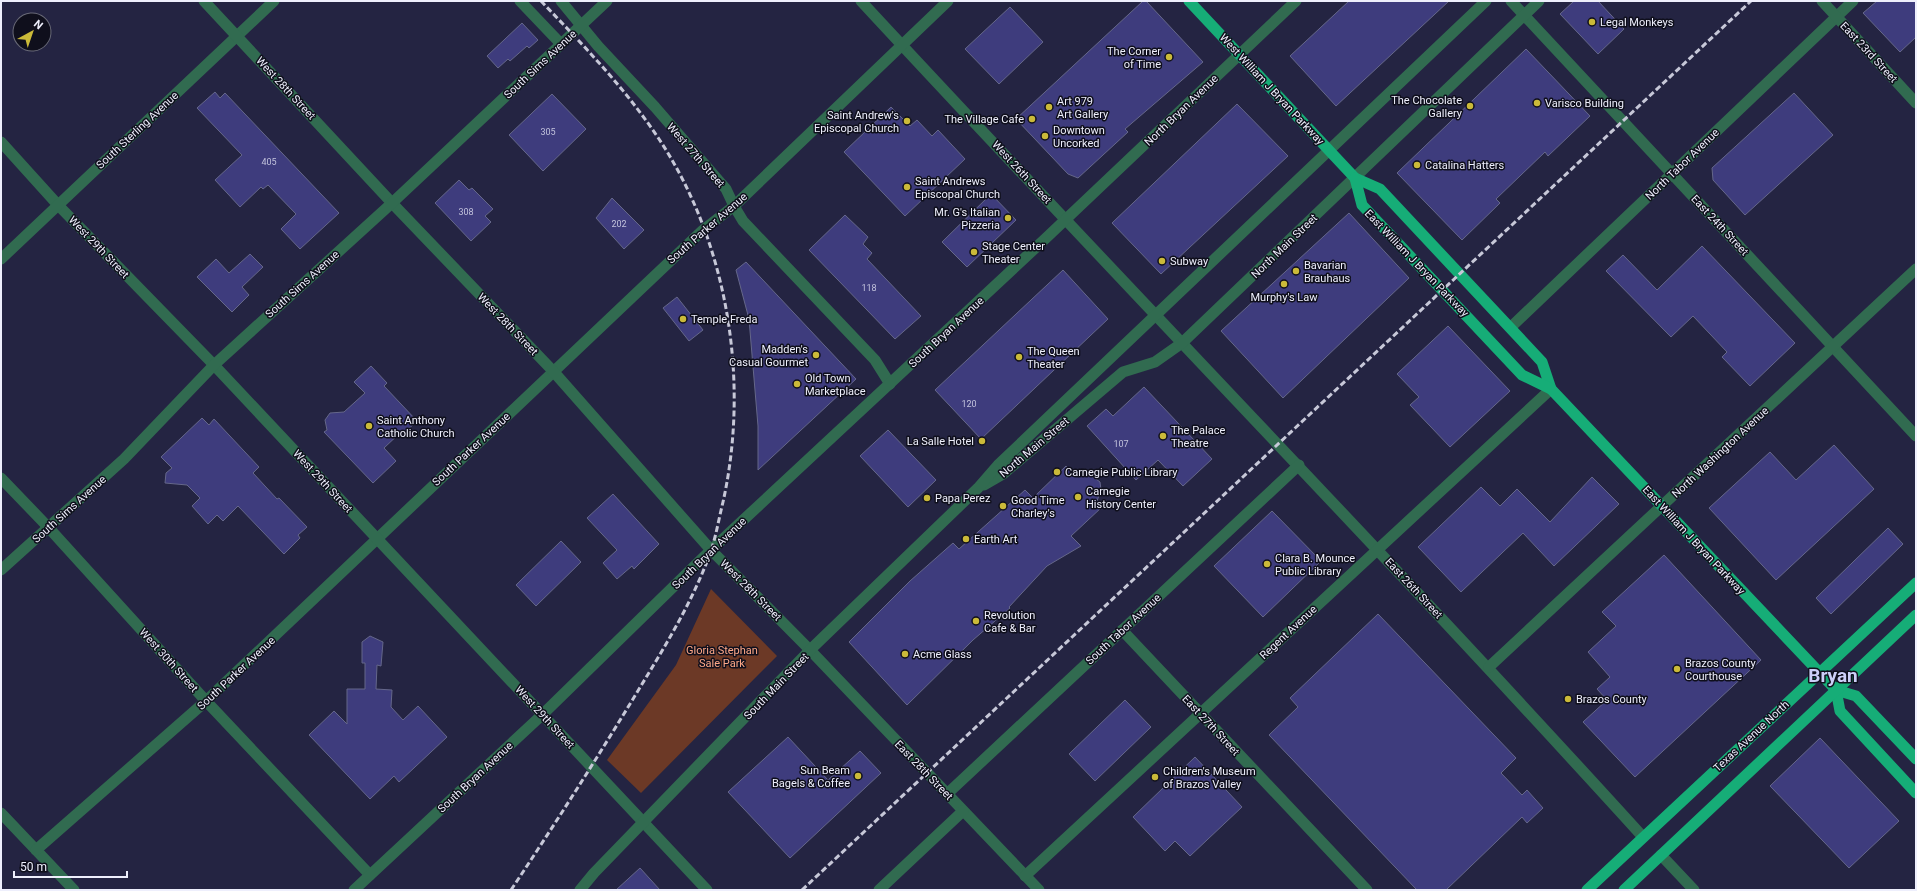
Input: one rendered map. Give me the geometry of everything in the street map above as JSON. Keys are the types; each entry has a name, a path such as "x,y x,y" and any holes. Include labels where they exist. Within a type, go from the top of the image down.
{"main road":[{"name":"West William J Bryan Parkway","path":"1189,1 1355,178"},
{"name":"East William J Bryan Parkway","path":"1355,178 1380,189 1511,327 1542,362 1551,389"},
{"name":"East William J Bryan Parkway","path":"1355,178 1362,205 1522,375 1551,389 1836,690"},
{"name":"Texas Avenue North","path":"1587,890 1916,583"},
{"path":"1624,890 1916,615"},
{"path":"1836,690 1856,696 1916,760"},
{"path":"1836,690 1840,711 1916,793"}],"street":[{"name":"West 28th Street","path":"204,1 392,203 553,371 711,550 810,650"},
{"name":"South Sterling Avenue","path":"1,259 274,1"},
{"path":"520,1 561,44"},
{"name":"West 27th Street","path":"561,1 581,26 726,189 743,221 875,360 890,384"},
{"name":"South Sims Avenue","path":"1,570 48,527 84,497 124,459 214,365 392,203 607,1"},
{"name":"West 26th Street","path":"861,1 1182,343"},
{"name":"South Parker Avenue","path":"36,850 206,701 703,230 734,206 948,1"},
{"name":"North Bryan Avenue","path":"1066,219 1296,1"},
{"name":"North Main Street","path":"978,488 998,464 1156,316 1486,1"},
{"name":"East 24th Street","path":"1511,1 1525,14 1916,436"},
{"name":"North Main Street","path":"978,488 1003,474 1123,372 1155,362 1182,343 1539,1"},
{"name":"East 23rd Street","path":"1822,1 1916,103"},
{"name":"North Tabor Avenue","path":"1511,327 1853,1"},
{"name":"West 29th Street","path":"1,142 58,204 214,365 644,821 707,890"},
{"name":"South Bryan Avenue","path":"354,890 543,714 711,550 1066,219"},
{"name":"North Washington Avenue","path":"1489,667 1916,269"},
{"name":"East 26th Street","path":"1182,343 1489,667 1643,837"},
{"name":"Regent Avenue","path":"1025,876 1551,389"},
{"name":"South Tabor Avenue","path":"947,794 1299,465"},
{"name":"West 30th Street","path":"1,478 48,527 206,701 370,875"},
{"name":"South Main Street","path":"580,890 594,873 810,650 978,488"},
{"name":"East 27th Street","path":"1122,630 1367,890"},
{"name":"East 28th Street","path":"810,650 1039,890"},
{"path":"879,890 963,811"},
{"path":"1,813 74,890"},
{"path":"1661,855 1694,890"}],"green space":[{"name":"Gloria Stephan Sale Park","path":"711,589 777,656 641,793 607,760 676,665"}],"building":[{"path":"1143,1 1146,1 1203,62 1125,129 1128,132 1078,178 1068,174 1016,119"},
{"path":"1349,1 1449,1 1336,106 1290,56"},
{"name":"Legal Monkeys","path":"1574,1 1598,1 1624,29 1598,54 1560,14"},
{"path":"1877,1 1916,1 1916,37 1900,52 1863,13"},
{"path":"1010,7 1043,42 999,84 965,49"},
{"path":"522,23 538,40 529,48 527,46 510,61 508,59 498,68 487,56"},
{"path":"1526,49 1590,116 1548,156 1545,152 1496,199 1500,203 1462,240 1397,173"},
{"path":"215,92 220,98 225,93 339,213 300,249 281,229 296,214 268,185 263,189 261,187 240,207 215,180 242,155 197,108"},
{"path":"1794,93 1833,135 1745,215 1713,180 1712,168"},
{"path":"552,94 586,129 543,171 509,135"},
{"path":"1237,104 1288,156 1161,274 1112,223"},
{"name":"Saint Andrews Episcopal Church","path":"891,107 910,126 917,120 932,136 938,130 965,159 905,216 844,152"},
{"path":"459,180 469,190 472,188 493,209 485,216 491,222 471,241 435,203"},
{"path":"991,194 1016,220 967,267 942,242"},
{"path":"612,198 644,230 624,249 596,218"},
{"path":"1349,213 1409,278 1283,398 1221,331"},
{"path":"845,215 868,237 863,244 872,253 867,259 921,316 895,339 809,250"},
{"path":"1702,246 1795,343 1750,386 1722,357 1727,352 1693,316 1671,337 1606,271 1623,255 1657,290"},
{"path":"250,254 263,267 242,287 249,295 232,312 197,277 216,259 229,273"},
{"path":"746,262 856,379 758,470 758,426 749,319 736,270"},
{"path":"1063,270 1108,319 981,439 935,390"},
{"name":"Temple Freda","path":"677,297 703,330 689,341 663,308"},
{"path":"1448,326 1510,391 1450,447 1410,405 1419,397 1397,374"},
{"name":"Saint Anthony Catholic Church","path":"371,366 387,383 384,386 417,421 404,433 402,431 384,448 396,461 373,483 324,432 327,430 325,420 330,413 344,412 365,393 354,382"},
{"name":"The Palace Theatre","path":"1144,387 1212,459 1183,486 1158,460 1136,480 1087,426 1106,409 1113,416"},
{"path":"202,418 209,425 214,419 259,467 253,473 277,499 279,498 307,527 298,535 300,538 284,554 238,506 223,521 217,515 208,524 192,506 200,498 187,485 165,483 166,473 172,468 161,457"},
{"path":"888,430 936,480 908,507 860,456"},
{"path":"1834,445 1874,489 1776,580 1709,508 1770,452 1796,480"},
{"path":"1066,466 1076,476 1080,472 1083,475 1092,476 1100,482 1101,490 1097,501 1102,507 1071,536 1081,546 1047,566 1009,607 1010,608 973,640 907,705 849,642 910,581 953,543 959,549 1025,490 1033,498"},
{"path":"1592,477 1619,504 1554,566 1523,533 1461,592 1418,547 1481,487 1500,506 1517,489 1550,522"},
{"path":"613,494 659,544 634,569 632,566 617,579 603,563 617,550 587,518"},
{"name":"Clara B. Mounce Public Library","path":"1272,511 1321,561 1263,617 1214,566"},
{"path":"1888,528 1903,544 1831,614 1816,598"},
{"path":"561,541 581,562 536,606 516,585"},
{"name":"Brazos County Courthouse","path":"1664,555 1761,660 1635,777 1583,722 1607,700 1597,689 1610,677 1588,652 1616,626 1602,612"},
{"path":"1378,614 1516,758 1501,773 1522,795 1527,790 1543,808 1527,823 1522,817 1446,890 1417,890 1269,735 1298,707 1290,698"},
{"path":"370,636 383,642 381,666 377,665 376,689 392,690 391,707 403,720 418,706 447,737 399,782 394,776 370,799 309,735 334,711 347,724 347,689 365,689 365,663 362,663 362,642"},
{"path":"1125,700 1151,727 1095,781 1069,754"},
{"path":"788,737 828,780 860,751 881,773 790,858 728,792"},
{"path":"1820,738 1899,821 1849,868 1770,786"},
{"path":"1195,757 1242,807 1190,856 1175,841 1165,851 1133,817"},
{"path":"640,868 660,890 616,890"}],"railway":[{"path":"511,890 633,699 676,627 695,590 711,551 723,502 731,456 734,409 733,361 727,314 717,268 702,223 683,179 659,139 632,102 603,67 541,1"},
{"path":"802,890 1751,1"}],"place":[{"name":"Legal Monkeys","path":"1592,22"},
{"name":"The Corner of Time","path":"1169,57"},
{"name":"Varisco Building","path":"1537,103"},
{"name":"The Chocolate Gallery","path":"1470,106"},
{"name":"Art 979 Art Gallery","path":"1049,107"},
{"name":"The Village Cafe","path":"1032,119"},
{"name":"Saint Andrew's Episcopal Church","path":"907,121"},
{"name":"Downtown Uncorked","path":"1045,136"},
{"name":"Catalina Hatters","path":"1417,165"},
{"name":"Saint Andrews Episcopal Church","path":"907,187"},
{"name":"Mr. G's Italian Pizzeria","path":"1008,218"},
{"name":"Stage Center Theater","path":"974,252"},
{"name":"Subway","path":"1162,261"},
{"name":"Bavarian Brauhaus","path":"1296,271"},
{"name":"Murphy's Law","path":"1284,284"},
{"name":"Temple Freda","path":"683,319"},
{"name":"Madden's Casual Gourmet","path":"816,355"},
{"name":"The Queen Theater","path":"1019,357"},
{"name":"Old Town Marketplace","path":"797,384"},
{"name":"Saint Anthony Catholic Church","path":"369,426"},
{"name":"The Palace Theatre","path":"1163,436"},
{"name":"La Salle Hotel","path":"982,441"},
{"name":"Carnegie Public Library","path":"1057,472"},
{"name":"Carnegie History Center","path":"1078,497"},
{"name":"Papa Perez","path":"927,498"},
{"name":"Good Time Charley's","path":"1003,506"},
{"name":"Earth Art","path":"966,539"},
{"name":"Clara B. Mounce Public Library","path":"1267,564"},
{"name":"Revolution Cafe & Bar","path":"976,621"},
{"name":"Acme Glass","path":"905,654"},
{"name":"Brazos County Courthouse","path":"1677,669"},
{"name":"Brazos County","path":"1568,699"},
{"name":"Sun Beam Bagels & Coffee","path":"858,776"},
{"name":"Children's Museum of Brazos Valley","path":"1155,777"}],"district":[{"name":"Bryan","path":"1833,675"}]}
